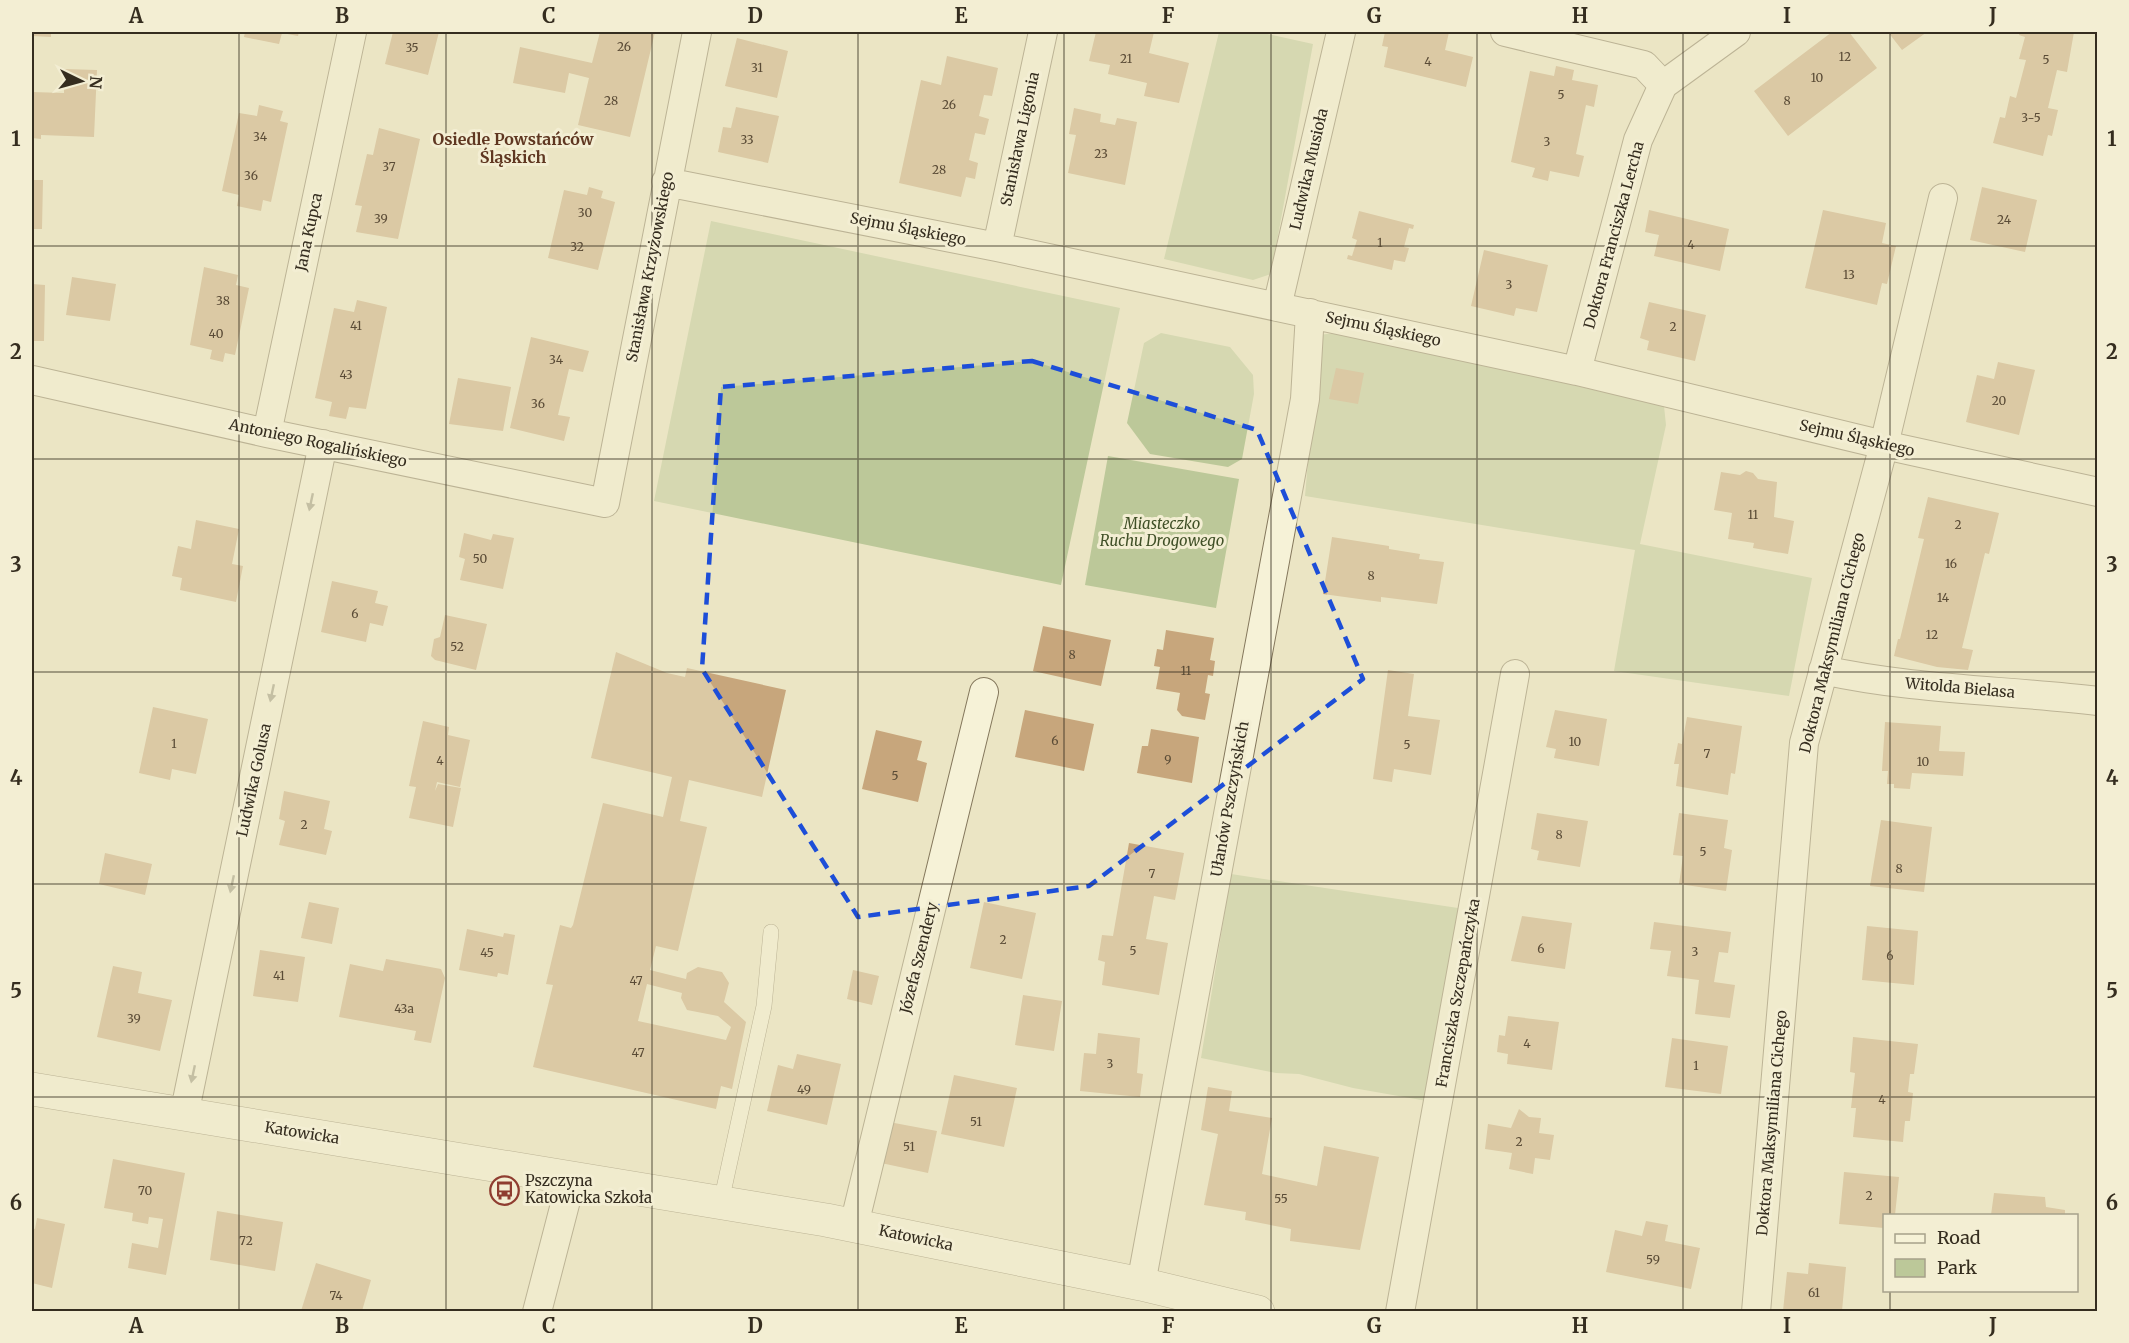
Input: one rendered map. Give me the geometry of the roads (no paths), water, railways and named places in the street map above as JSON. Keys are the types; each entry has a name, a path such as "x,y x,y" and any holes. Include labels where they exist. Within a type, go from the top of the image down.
{"street":[{"name":"Jana Kupca","path":"267,433 352,32"},
{"name":"Stanisława Krzyżowskiego","path":"605,503 697,32"},
{"name":"Stanisława Ligonia","path":"998,247 1043,32"},
{"name":"Ludwika Musioła","path":"1277,307 1341,32"},
{"path":"1505,32 1644,65 1663,84 1736,32"},
{"name":"Doktora Franciszka Lercha","path":"1577,371 1638,140 1663,84"},
{"name":"Sejmu Śląskiego","path":"666,182 998,247 1310,313 1577,371 1884,445 2097,492"},
{"name":"Doktora Maksymiliana Cichego","path":"1756,1311 1803,743 1884,445 1943,198"},
{"name":"Ułanów Pszczyńskich","path":"1141,1284 1305,399 1310,313"},
{"name":"Antoniego Rogalińskiego","path":"32,380 267,433 605,503"},
{"name":"Ludwika Golusa","path":"184,1115 323,444"},
{"name":"Witolda Bielasa","path":"1823,670 1855,677 1914,684 2097,701"},
{"name":"Franciszka Szczepańczyka","path":"1400,1311 1515,674"},
{"name":"Józefa Szendery","path":"854,1225 984,692"},
{"name":"Katowicka","path":"32,1089 854,1225 1141,1284 1258,1311"},
{"path":"537,1311 572,1177"}],"lane":[{"path":"721,1202 764,1006 771,932"}],"place":[{"name":"Pszczyna Katowicka Szkoła","path":"504,1190"}],"district":[{"name":"Osiedle Powstańców Śląskich","path":"513,148"}],"park label":[{"name":"Miasteczko Ruchu Drogowego","path":"1162,532"}]}
